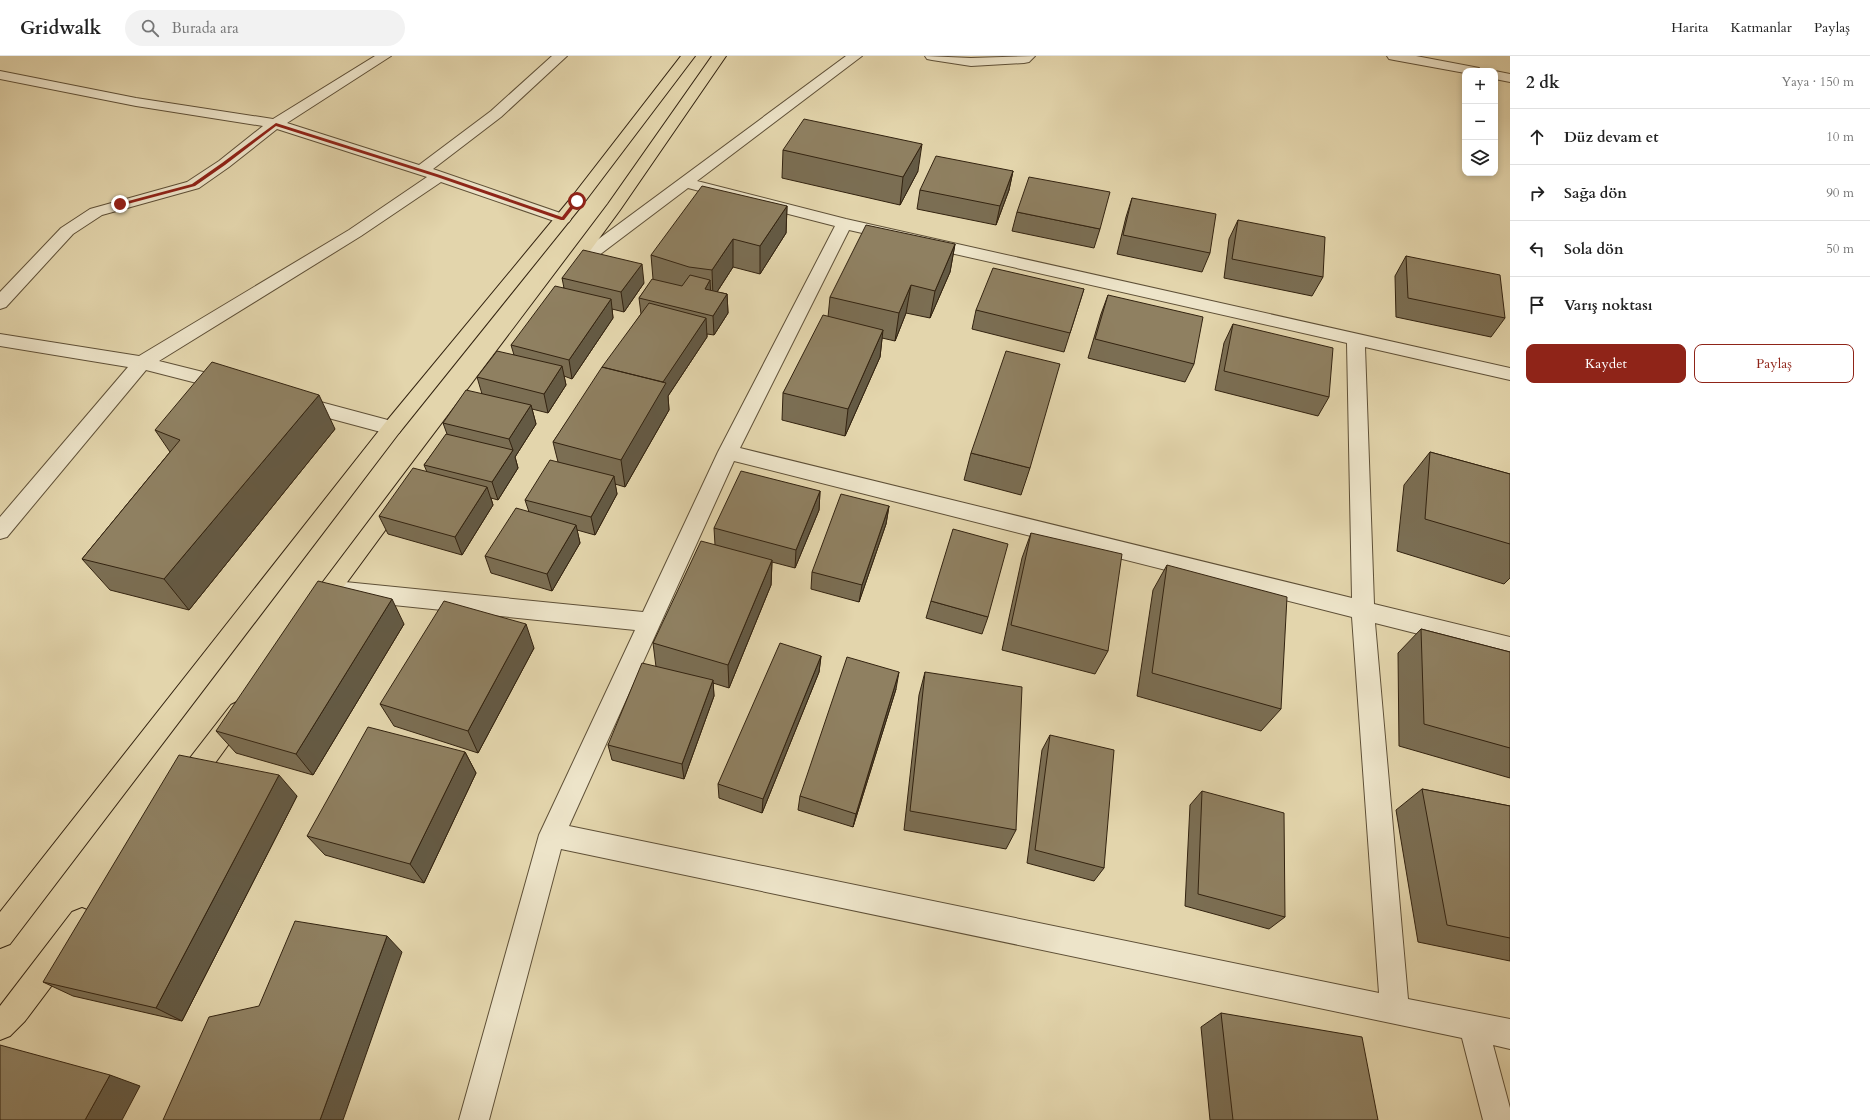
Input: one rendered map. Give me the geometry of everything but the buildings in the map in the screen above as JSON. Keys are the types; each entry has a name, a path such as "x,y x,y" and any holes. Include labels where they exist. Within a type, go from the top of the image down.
{"main road":[{"path":"0,934 392,428 563,219 688,56"},
{"path":"302,627 614,207 719,56"},
{"path":"173,800 249,698"},
{"path":"0,1026 15,1011 92,909"}],"street":[{"path":"1,300 67,231 96,212 120,204 193,185 224,164 276,124 384,56"},
{"path":"421,171 496,114 560,56"},
{"path":"567,270 855,56"},
{"path":"932,56 971,62 1024,59 1028,56"},
{"path":"1394,56 1462,69"},
{"path":"0,75 136,102 276,124 439,176 563,219"},
{"path":"1498,76 1510,78"},
{"path":"3,525 142,363 355,233 439,176"},
{"path":"686,183 844,224 1150,294 1356,338 1510,374"},
{"path":"474,1120 552,835 728,452 844,224"},
{"path":"1356,338 1363,610 1395,1010"},
{"path":"0,340 142,363 248,390"},
{"path":"278,398 392,428"},
{"path":"728,452 1510,647"},
{"path":"330,589 650,622"},
{"path":"552,835 1510,1034"},
{"path":"1473,1026 1498,1120"}],"route":[{"path":"120,204 171,192 193,185 224,164 276,124 439,176 563,219 577,201"}]}
